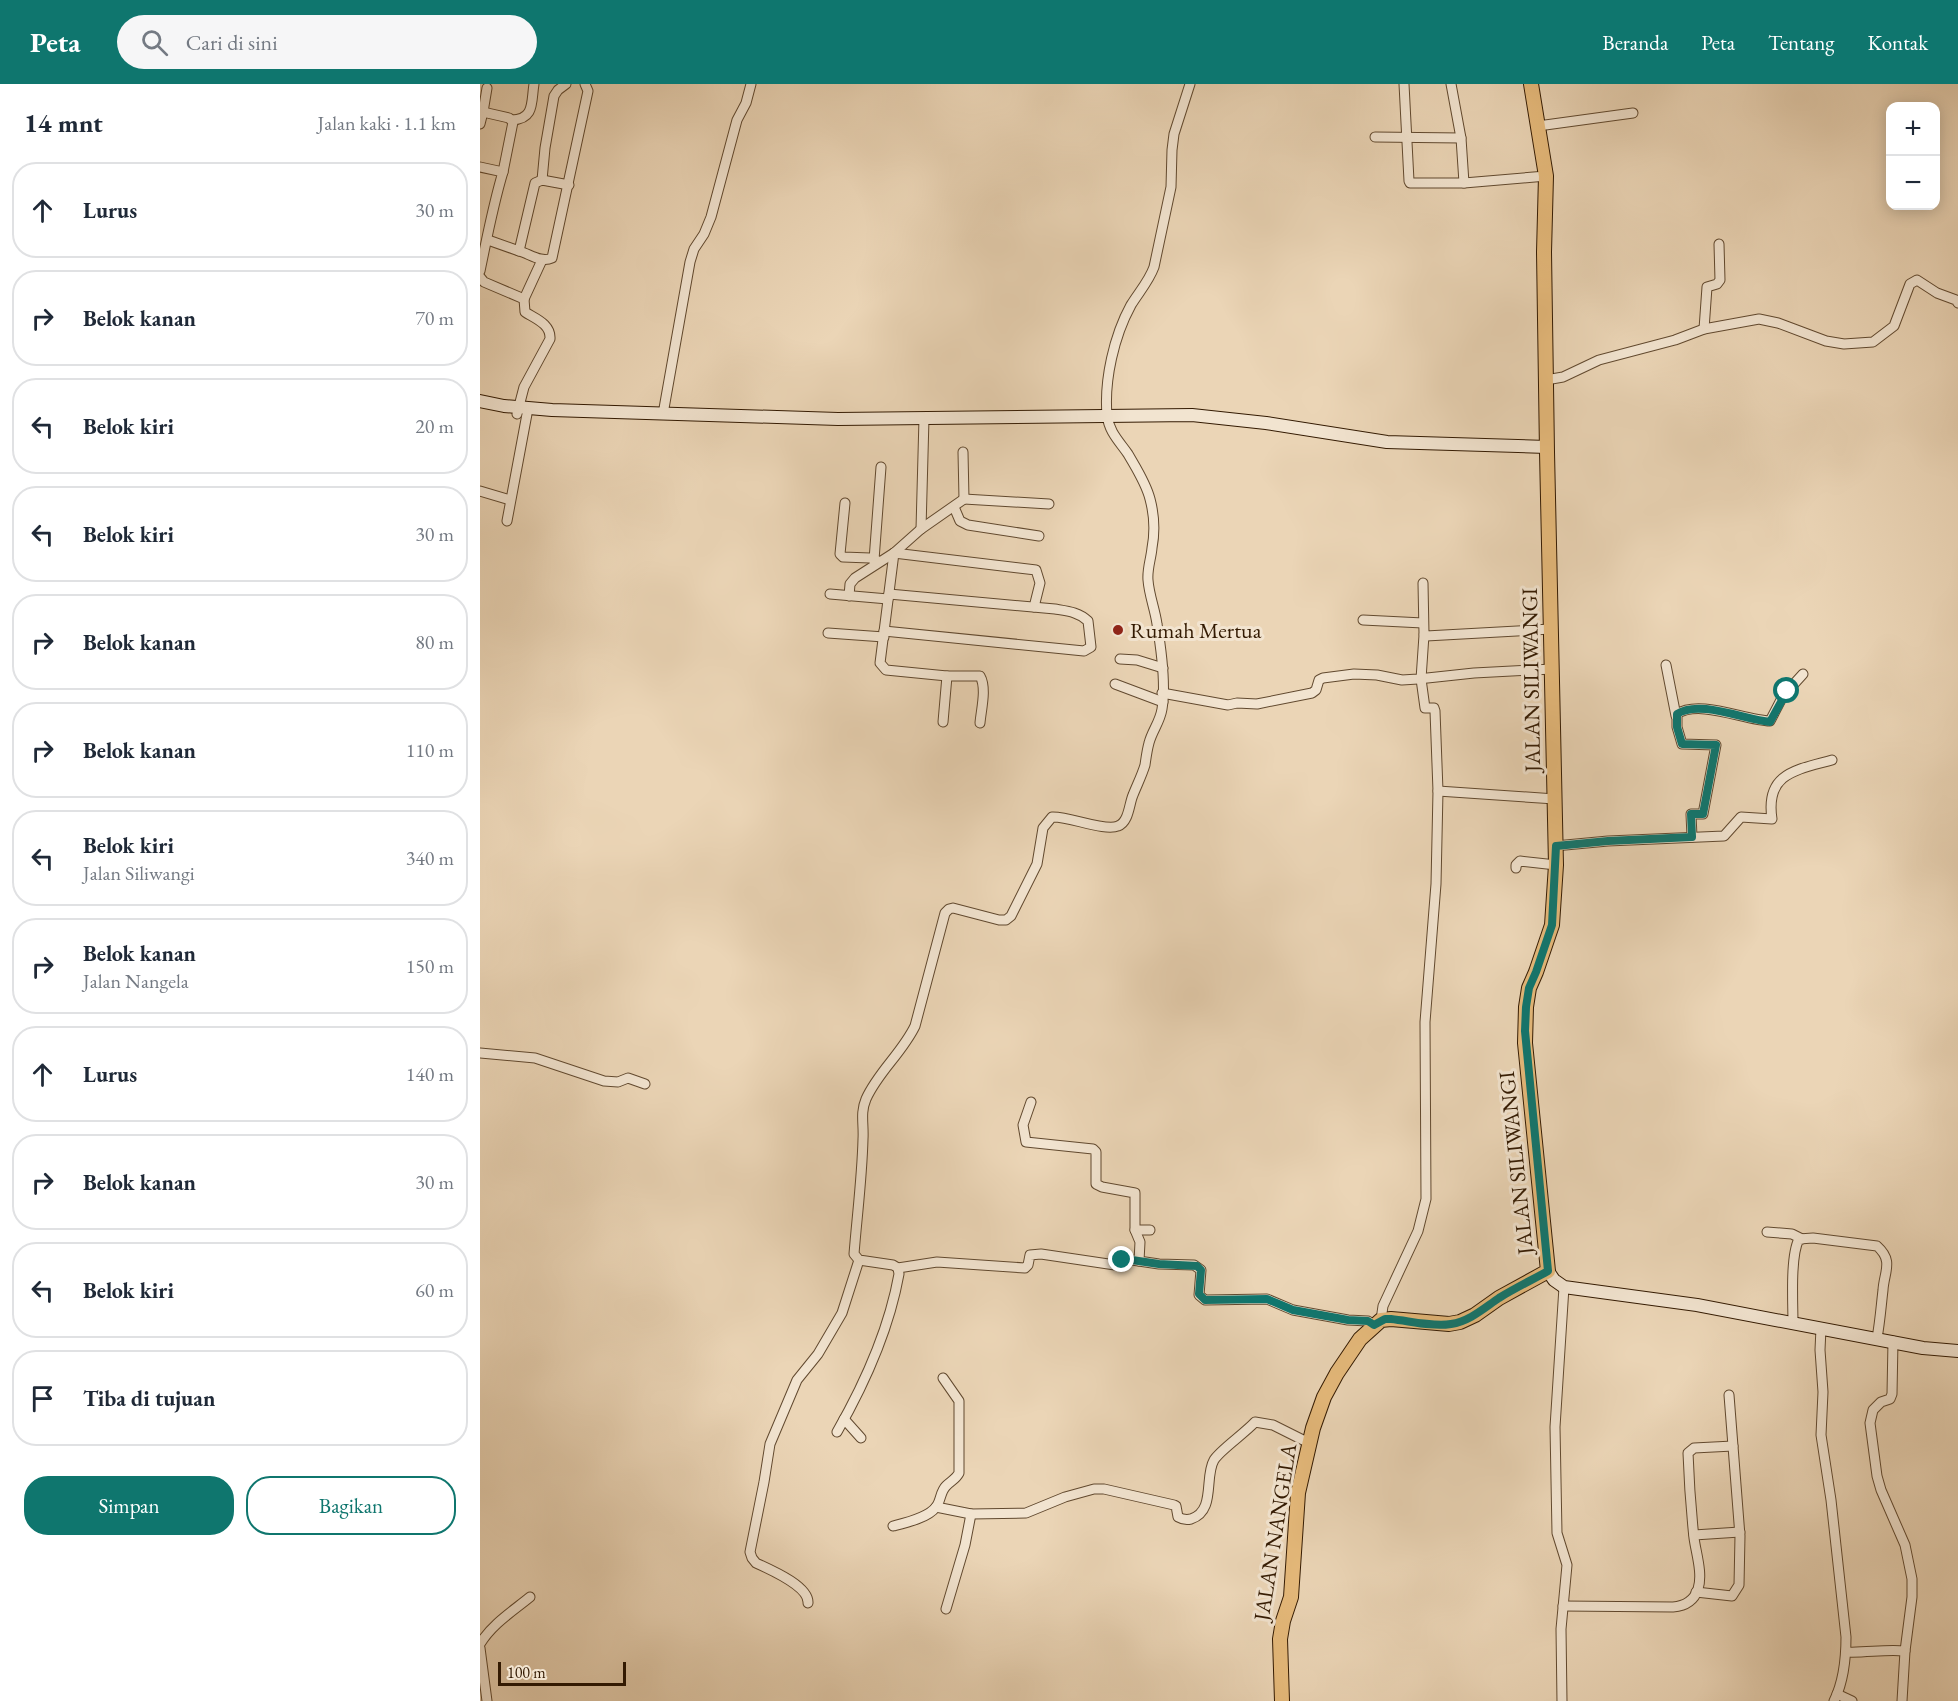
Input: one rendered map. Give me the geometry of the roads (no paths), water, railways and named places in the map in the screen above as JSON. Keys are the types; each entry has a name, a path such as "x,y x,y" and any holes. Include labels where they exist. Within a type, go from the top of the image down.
{"main road":[{"name":"JALAN SILIWANGI","path":"1531,84 1546,176 1544,252 1556,865 1552,925 1529,988 1525,1043 1548,1271"},
{"path":"1378,1323 1391,1319 1439,1324 1460,1322 1548,1271"},
{"name":"JALAN NANGELA","path":"1282,1701 1280,1639 1282,1621 1291,1597 1298,1492 1309,1443 1330,1384 1360,1339 1378,1323"}],"street":[{"path":"483,112 512,120 526,118 530,114 534,84"},
{"path":"542,180 554,96 566,84"},
{"path":"488,240 542,260 552,258 588,91 585,84"},
{"path":"663,414 690,262 694,249 711,217 737,120 746,103 750,84"},
{"path":"1190,84 1174,134 1171,187 1154,267 1150,278 1140,290 1124,320 1113,355 1107,393 1108,418 1114,438 1126,452 1149,496 1154,529 1148,577 1163,668 1159,720 1149,740 1144,766 1126,819 1119,826 1107,828 1060,816 1052,817 1043,828 1037,864 1011,916 1006,920 999,920 953,908 945,913 915,1026 908,1041 871,1089 862,1112 863,1137 854,1254 859,1260 893,1265 898,1268 937,1262 1025,1268 1030,1255 1041,1254 1115,1265 1125,1259 1197,1266 1201,1270 1199,1294 1205,1300 1267,1299 1293,1310 1378,1323 1383,1306 1418,1231 1426,1198 1425,1022 1436,884 1438,791 1435,711 1434,708 1425,708 1421,679 1424,635 1423,582"},
{"path":"1404,84 1407,177 1410,183 1464,183 1546,176"},
{"path":"1451,84 1461,138 1464,183"},
{"path":"480,124 488,88"},
{"path":"1538,126 1633,113"},
{"path":"480,271 513,126 512,120"},
{"path":"1375,137 1461,138"},
{"path":"480,167 503,172"},
{"path":"519,251 534,185 538,180 542,180 569,185"},
{"path":"1704,329 1707,286 1717,284 1720,280 1719,244"},
{"path":"507,521 524,387 550,339 545,324 525,312 524,299 542,260"},
{"path":"480,277 484,282 524,299"},
{"path":"1546,380 1563,377 1599,360 1675,340 1704,329 1760,319 1778,323 1826,341 1844,344 1873,342 1894,326 1910,284 1914,280 1919,280 1937,293 1956,300 1958,303"},
{"path":"480,401 521,412 552,410 723,418"},
{"path":"480,409 723,418 838,418 924,422 1108,418 1167,420 1266,430 1342,443 1387,447 1547,449"},
{"path":"921,529 924,422"},
{"path":"963,452 964,499"},
{"path":"876,560 881,467"},
{"path":"480,491 510,501"},
{"path":"849,596 850,584 876,560 894,553 921,529 964,499 1049,504"},
{"path":"845,503 840,554 843,557 876,560"},
{"path":"954,507 960,521 968,525 1039,536"},
{"path":"894,553 880,663 886,670 947,676 980,676 983,679 980,723"},
{"path":"894,553 1036,570 1040,583 1034,607"},
{"path":"828,633 884,634 1084,651 1091,647 1088,621 1075,613 1034,607 830,594"},
{"path":"1362,620 1423,623"},
{"path":"1424,635 1551,629"},
{"path":"1120,659 1137,660 1163,668"},
{"path":"1666,665 1682,744 1716,745 1703,814 1691,814 1692,837"},
{"path":"1115,684 1162,698 1222,704 1257,704 1312,693 1316,690 1319,680 1323,678 1354,674 1377,675 1402,680 1552,669"},
{"path":"1676,716 1679,712 1686,710 1716,710 1770,722 1783,696 1803,674"},
{"path":"943,722 947,676"},
{"path":"1556,846 1608,841 1724,836 1741,817 1772,819 1770,797 1777,782 1793,772 1832,760"},
{"path":"1438,791 1555,799"},
{"path":"1516,868 1520,861 1556,865"},
{"path":"480,1053 535,1058 604,1081 618,1082 628,1078 645,1084"},
{"path":"1031,1102 1023,1125 1026,1142 1094,1150 1095,1184 1136,1193 1136,1230 1140,1242 1139,1261"},
{"path":"1136,1230 1150,1230"},
{"path":"1767,1232 1798,1235 1802,1239 1877,1246 1883,1251 1887,1259 1887,1276 1877,1338"},
{"path":"1794,1324 1794,1264 1796,1245 1802,1239"},
{"path":"808,1603 808,1597 802,1589 756,1563 750,1552 770,1444 797,1380 818,1354 842,1313 859,1260"},
{"path":"837,1432 869,1369 895,1294 898,1268"},
{"path":"1548,1271 1554,1280 1564,1287 1697,1305 1923,1348 1952,1351"},
{"path":"1562,1701 1561,1629 1567,1565 1557,1533 1555,1427 1564,1287"},
{"path":"1821,1328 1823,1392 1821,1436 1844,1608 1846,1652 1836,1698 1852,1701"},
{"path":"1893,1341 1892,1394 1890,1399 1881,1402 1873,1410 1870,1423 1877,1476 1905,1545 1912,1579 1902,1701"},
{"path":"893,1526 922,1516 936,1507 944,1487 959,1473 959,1401 943,1378"},
{"path":"1696,1592 1732,1596 1739,1585 1740,1532 1729,1395"},
{"path":"844,1419 861,1438"},
{"path":"936,1507 971,1514 1026,1513 1065,1497 1104,1489 1174,1504 1178,1517 1186,1520 1198,1516 1205,1507 1215,1458 1248,1431 1255,1422 1273,1425 1309,1443"},
{"path":"1563,1606 1680,1606 1690,1602 1700,1579 1694,1535 1688,1453 1694,1449 1733,1446"},
{"path":"946,1609 965,1545 971,1514"},
{"path":"1694,1535 1740,1532"},
{"path":"487,1701 481,1669 480,1646 485,1635 496,1624 530,1597"},
{"path":"1846,1652 1905,1651"}],"place":[{"name":"Rumah Mertua","path":"1118,630"}]}
